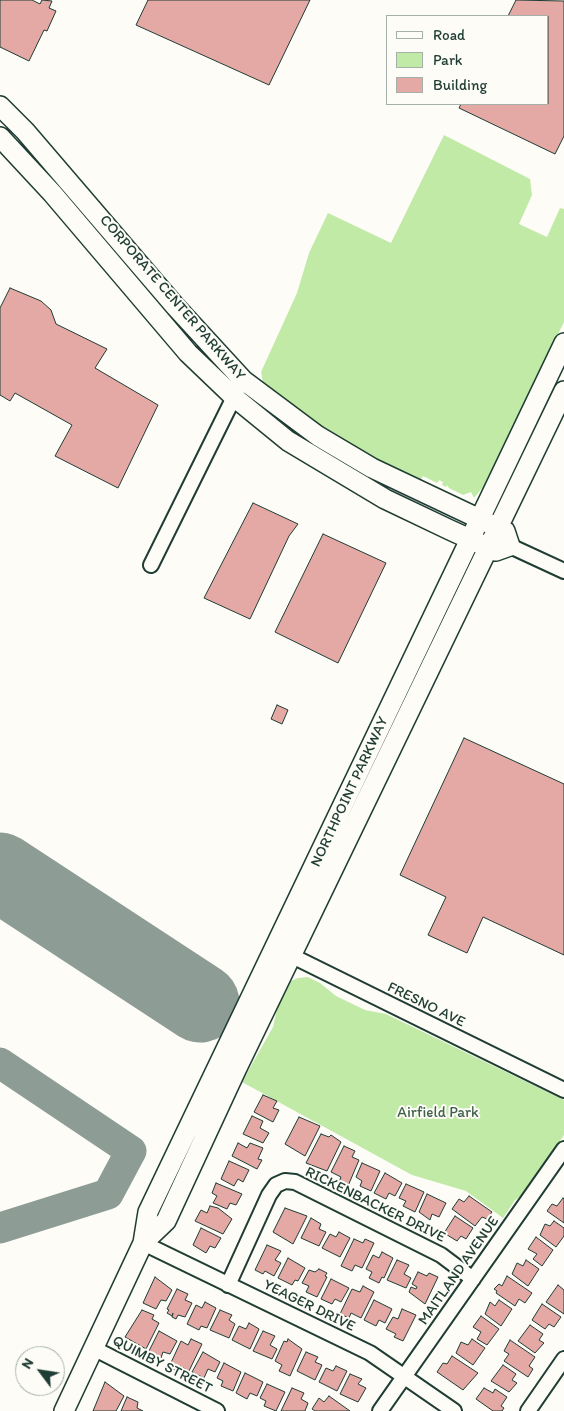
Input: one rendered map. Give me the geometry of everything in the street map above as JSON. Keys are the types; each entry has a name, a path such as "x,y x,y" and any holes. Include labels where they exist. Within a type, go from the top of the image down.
{"street":[{"name":"CORPORATE CENTER PARKWAY","path":"0,106 25,130 176,306 243,380 318,436 372,468 505,531 510,546 496,551 385,499 338,473 288,441 234,398 188,353 52,193 0,137"},
{"name":"NORTHPOINT PARKWAY","path":"64,1411 143,1243 166,1221 478,518 564,343"},
{"path":"151,564 243,380"},
{"name":"NORTHPOINT PARKWAY","path":"284,952 498,528 564,391"},
{"path":"510,546 564,571"},
{"name":"FRESNO AVE","path":"284,952 564,1090"},
{"name":"MAITLAND AVENUE","path":"380,1411 564,1149"},
{"name":"RICKENBACKER DRIVE","path":"228,1285 270,1194 276,1185 285,1182 295,1182 441,1255 473,1279"},
{"name":"YEAGER DRIVE","path":"143,1243 370,1353 454,1411"},
{"name":"QUIMBY STREET","path":"93,1348 217,1411"},
{"path":"528,1411 564,1359"}],"green space":[{"path":"444,135 530,179 532,195 519,224 547,237 560,208 564,209 564,322 484,486 474,498 471,492 463,495 447,485 446,487 442,485 443,482 439,480 437,483 423,476 420,481 350,446 267,388 263,383 261,372 297,293 309,253 328,213 391,243"},
{"name":"Airfield Park","path":"308,977 320,983 336,996 365,1010 386,1014 564,1100 564,1135 524,1194 515,1200 503,1218 466,1191 412,1175 242,1082 273,1027 278,1005 289,982 298,978"}],"building":[{"path":"0,0 32,0 40,4 42,0 52,1 49,8 56,11 47,31 44,30 29,61 0,47"},
{"path":"148,0 310,0 269,85 136,25"},
{"path":"516,0 564,1 564,136 555,154 459,108 460,105 549,105 549,15 508,15"},
{"path":"10,288 41,301 51,310 56,324 107,349 95,368 158,405 118,488 55,456 72,425 15,393 10,401 0,395 0,308"},
{"path":"253,503 298,524 289,536 250,619 204,598"},
{"path":"323,534 386,563 338,663 275,632"},
{"path":"277,705 288,710 282,724 271,719"},
{"path":"464,738 564,784 564,955 483,917 467,953 428,935 446,897 400,875"},
{"path":"263,1095 277,1101 273,1108 279,1110 273,1122 254,1112"},
{"path":"252,1116 263,1121 260,1128 269,1133 263,1143 243,1134"},
{"path":"299,1117 320,1126 305,1156 285,1144"},
{"path":"321,1134 329,1137 331,1135 341,1142 327,1171 306,1163"},
{"path":"238,1143 247,1148 250,1143 263,1148 258,1159 262,1160 257,1169 232,1156"},
{"path":"344,1146 355,1151 352,1157 359,1160 348,1186 339,1182 341,1177 331,1172"},
{"path":"229,1161 249,1170 243,1182 238,1179 234,1186 221,1179"},
{"path":"362,1163 380,1171 371,1191 360,1186 362,1181 356,1177"},
{"path":"385,1173 402,1183 395,1196 389,1193 386,1199 374,1193"},
{"path":"216,1183 242,1194 236,1205 230,1203 227,1209 213,1203 217,1196 212,1193"},
{"path":"406,1184 424,1192 415,1212 403,1206 406,1201 399,1198"},
{"path":"427,1194 446,1203 439,1217 432,1214 430,1220 419,1212"},
{"path":"469,1196 492,1212 487,1219 482,1217 475,1226 452,1209 459,1199 464,1202"},
{"path":"563,1198 564,1223 547,1211 552,1204 557,1206"},
{"path":"210,1206 218,1208 232,1219 223,1234 195,1221 201,1210 207,1213"},
{"path":"285,1208 307,1216 293,1244 273,1232"},
{"path":"455,1216 473,1228 466,1239 461,1236 457,1241 444,1233"},
{"path":"311,1218 321,1224 319,1229 326,1232 319,1246 301,1238"},
{"path":"554,1221 564,1228 564,1236 556,1247 540,1235 545,1224 550,1226"},
{"path":"201,1228 221,1238 215,1248 210,1246 206,1253 193,1245"},
{"path":"339,1232 350,1238 340,1257 322,1248 330,1234 336,1237"},
{"path":"536,1237 553,1250 542,1266 533,1259 537,1254 528,1249"},
{"path":"354,1239 363,1243 365,1239 374,1243 362,1268 355,1265 352,1271 341,1266"},
{"path":"267,1245 281,1251 275,1260 281,1263 274,1276 265,1271 263,1274 255,1270"},
{"path":"382,1252 393,1258 384,1278 382,1277 379,1283 369,1278 372,1272 366,1269 373,1255 379,1258"},
{"path":"288,1258 305,1268 298,1281 295,1280 292,1285 278,1278"},
{"path":"397,1260 409,1265 404,1274 411,1278 406,1288 387,1280"},
{"path":"526,1260 539,1269 528,1286 512,1274 517,1263 523,1266"},
{"path":"319,1269 327,1273 325,1276 327,1277 317,1297 306,1292 309,1286 302,1283 309,1270 315,1272"},
{"path":"418,1272 427,1276 429,1273 438,1277 425,1304 409,1292 411,1287 416,1289 417,1287 412,1284"},
{"path":"507,1276 532,1293 525,1303 519,1299 515,1306 496,1293 497,1291 494,1289 499,1284 502,1286"},
{"path":"155,1277 172,1290 166,1301 161,1300 156,1309 143,1303"},
{"path":"331,1279 349,1288 341,1302 335,1299 332,1304 321,1299"},
{"path":"558,1285 564,1290 564,1314 546,1302"},
{"path":"363,1286 374,1292 361,1318 351,1313 349,1318 340,1314 352,1289 360,1292"},
{"path":"177,1289 188,1294 185,1300 192,1303 185,1317 178,1315 176,1319 172,1317 173,1313 172,1316 167,1313 169,1310 167,1309"},
{"path":"374,1300 392,1309 385,1323 379,1320 376,1326 364,1320"},
{"path":"499,1300 512,1309 501,1326 485,1314 490,1302 495,1306"},
{"path":"205,1302 216,1308 207,1328 201,1326 199,1330 187,1324 196,1305 202,1308"},
{"path":"542,1304 561,1317 554,1327 549,1324 545,1329 532,1320"},
{"path":"402,1309 416,1315 403,1341 394,1337 396,1334 386,1329 393,1317 398,1319"},
{"path":"142,1310 154,1315 152,1319 159,1323 146,1349 125,1337"},
{"path":"220,1310 232,1315 229,1320 235,1324 229,1338 210,1330"},
{"path":"481,1316 499,1329 487,1345 477,1339 481,1332 473,1327"},
{"path":"249,1323 259,1329 250,1349 232,1340 239,1326 246,1329"},
{"path":"530,1325 543,1334 539,1340 544,1343 535,1353 518,1341"},
{"path":"159,1331 177,1341 170,1354 163,1352 161,1358 149,1351"},
{"path":"263,1331 275,1336 270,1345 277,1349 272,1359 253,1351"},
{"path":"191,1339 202,1344 189,1371 180,1366 177,1371 169,1367 181,1341 188,1345"},
{"path":"288,1339 302,1349 290,1376 279,1371 282,1365 275,1361 284,1341 287,1342"},
{"path":"472,1339 485,1348 473,1365 456,1353 461,1342 468,1345"},
{"path":"510,1340 535,1357 529,1366 533,1369 528,1377 504,1361 509,1354 504,1351"},
{"path":"203,1352 220,1362 215,1372 208,1369 204,1378 192,1372"},
{"path":"306,1352 318,1357 315,1362 322,1365 315,1380 297,1371"},
{"path":"452,1356 478,1373 463,1390 437,1372 443,1363 447,1364"},
{"path":"224,1363 241,1372 233,1391 221,1386 223,1381 217,1378"},
{"path":"503,1365 516,1374 512,1380 517,1383 509,1392 491,1381"},
{"path":"336,1366 347,1371 337,1391 319,1382 326,1368 333,1371"},
{"path":"245,1373 263,1382 257,1396 250,1393 247,1399 236,1393"},
{"path":"350,1374 362,1379 358,1384 366,1388 358,1402 340,1394"},
{"path":"105,1382 124,1396 116,1411 93,1411"},
{"path":"267,1384 285,1392 276,1411 264,1406 266,1401 260,1398"},
{"path":"292,1388 304,1393 301,1399 308,1403 305,1411 281,1411"},
{"path":"484,1388 493,1393 495,1389 507,1397 501,1406 504,1408 502,1411 493,1411 476,1399"},
{"path":"329,1396 350,1411 315,1411 312,1409 319,1398 324,1402"},
{"path":"127,1397 138,1402 137,1408 143,1411 121,1411"}],"taxiway":[{"path":"0,1063 131,1151 108,1194 0,1228"}],"runway":[{"path":"0,872 200,1003"}]}
